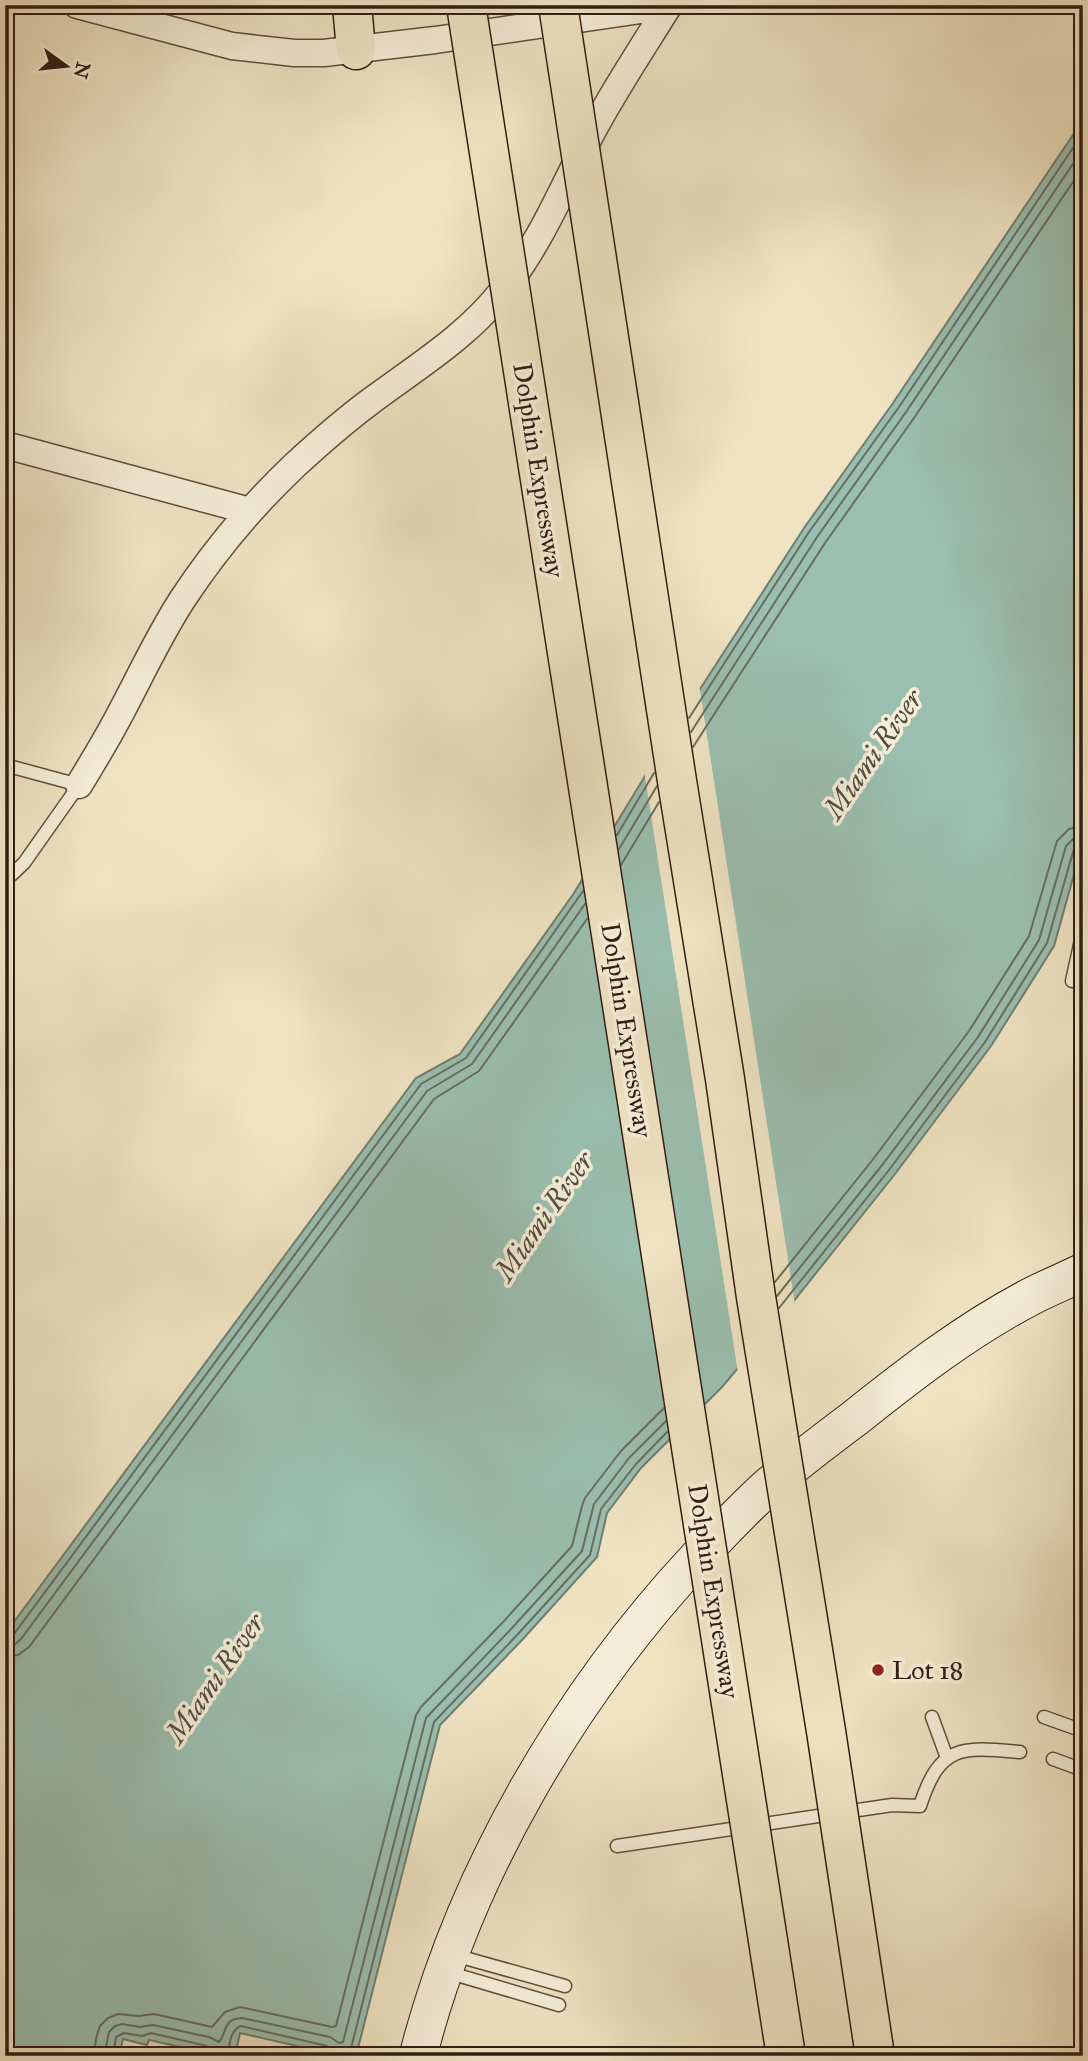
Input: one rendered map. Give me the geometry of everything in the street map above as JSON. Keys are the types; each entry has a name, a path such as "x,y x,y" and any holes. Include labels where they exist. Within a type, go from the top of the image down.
{"highway":[{"path":"352,5 356,50"},
{"name":"Dolphin Expressway","path":"466,5 786,2056"},
{"path":"558,5 875,2056"}],"main road":[{"path":"418,2056 446,1963 477,1888 522,1801 553,1746 602,1675 655,1606 728,1525 770,1485 907,1377 1003,1312 1083,1272"}],"street":[{"path":"77,5 232,46 294,53 356,50 668,6"},
{"path":"79,785 119,718 182,600 250,512 293,467 337,427 421,367 482,314 505,288 533,246 593,130 668,6"},
{"path":"5,445 250,512"}],"lane":[{"path":"5,765 79,785 24,863 5,881"},
{"path":"1072,981 1083,931"},
{"path":"932,1717 947,1758"},
{"path":"1044,1717 1083,1731"},
{"path":"617,1846 892,1805 919,1807 934,1770 947,1758 968,1750 1020,1752"},
{"path":"1053,1759 1083,1770"},
{"path":"446,1963 565,1986"},
{"path":"446,1963 559,2005"}],"water":[{"name":"Miami River","path":"1083,120 1083,842 1054,946 991,1046 895,1174 722,1387 641,1468 607,1513 597,1557 440,1725 356,2056 341,2056 240,2033 235,2056 221,2056 149,2040 147,2045 123,2039 119,2056 5,2056 5,1634 416,1078 460,1054 574,893 662,748 804,528 893,403"}],"pier":[{"path":"699,684 795,1305 738,1373 644,770"}],"place":[{"name":"Lot 18","path":"878,1670"}]}
